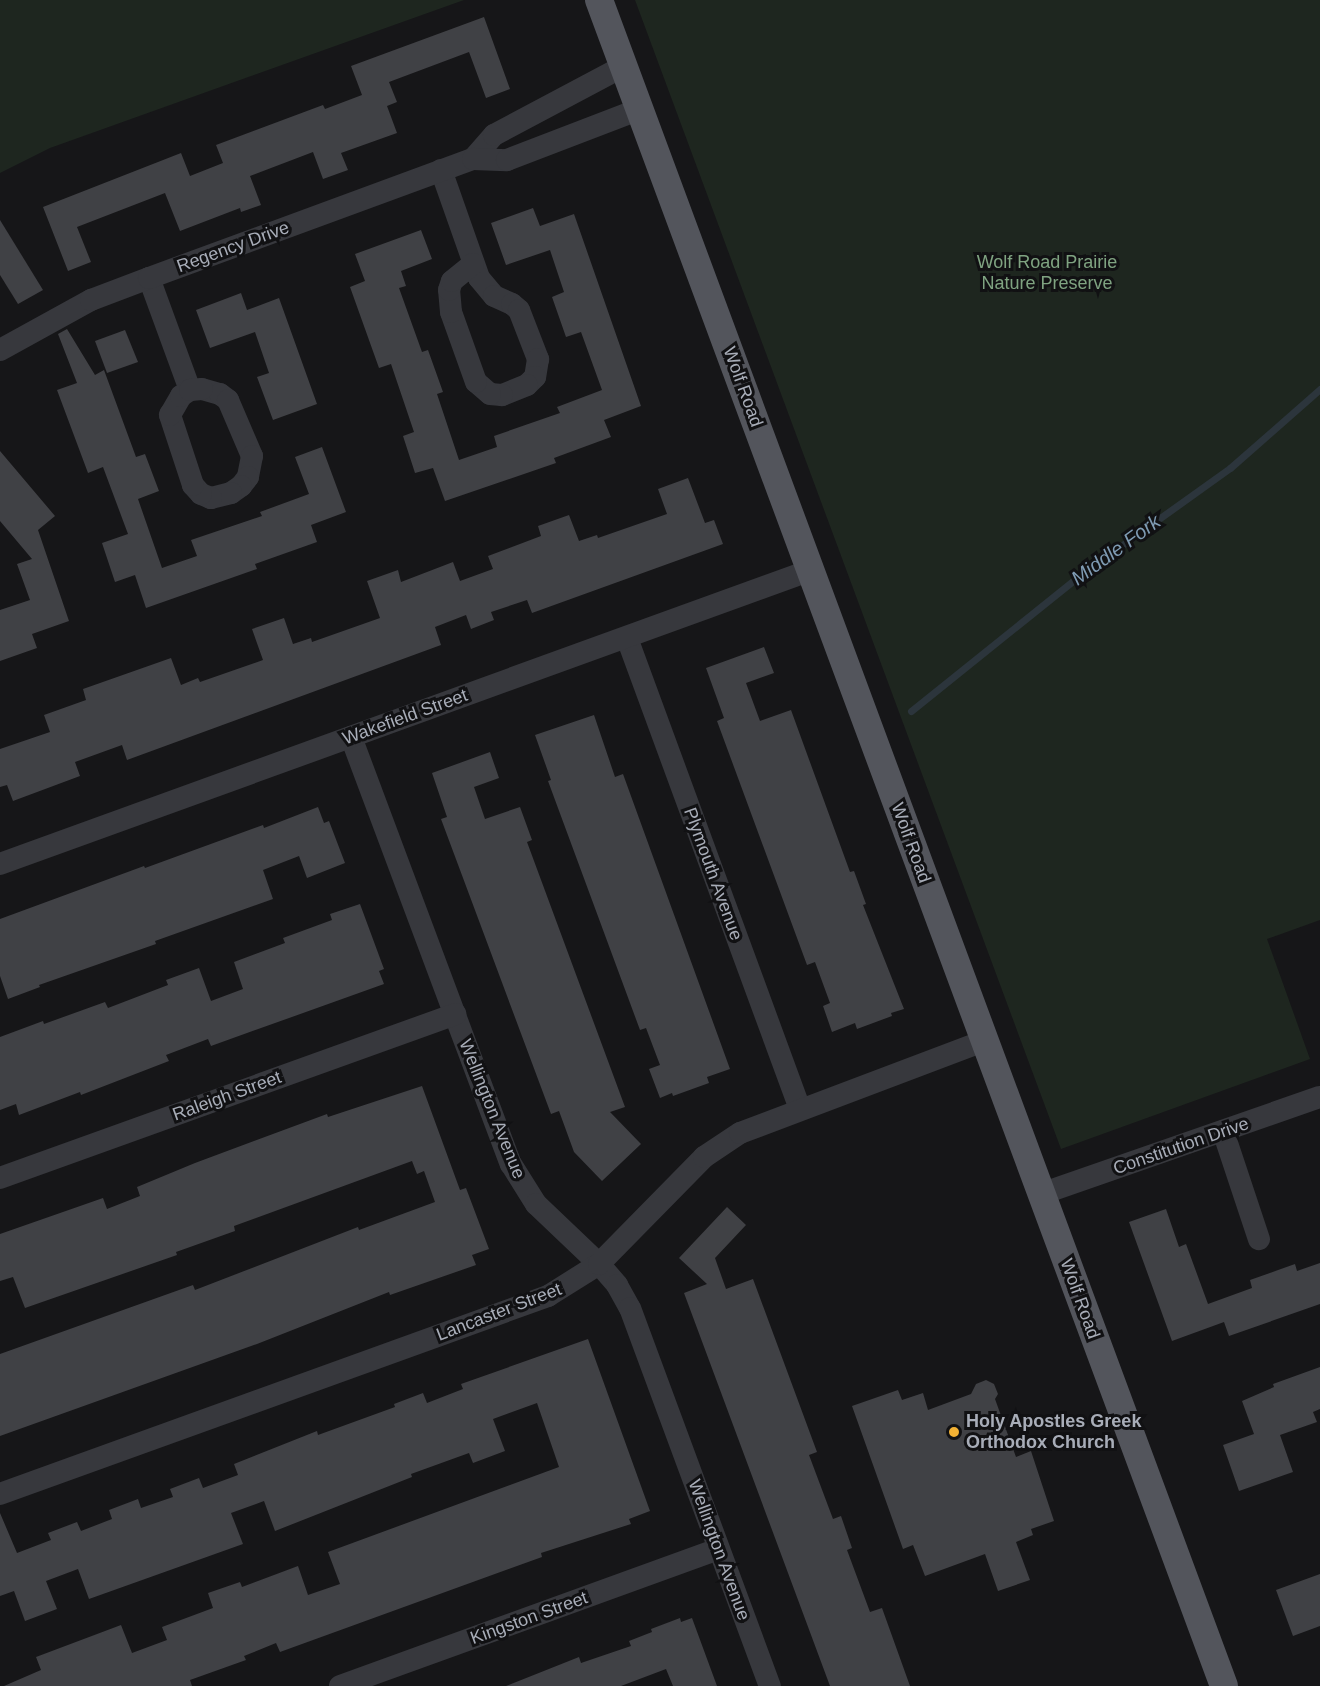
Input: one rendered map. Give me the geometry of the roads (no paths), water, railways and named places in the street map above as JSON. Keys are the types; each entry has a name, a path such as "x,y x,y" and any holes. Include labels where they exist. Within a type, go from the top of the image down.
{"main road":[{"name":"Wolf Road","path":"599,0 1224,1686"}],"street":[{"name":"Regency Drive","path":"473,159 494,135 624,66"},
{"name":"Regency Drive","path":"0,350 91,300 149,278 473,159 507,160 640,110"},
{"path":"441,170 479,278 494,296 513,304 519,310 538,359 535,377 527,385 502,395 490,394 477,382 452,312 449,290 452,280 473,264"},
{"path":"149,278 190,390"},
{"path":"202,388 220,394 234,409 252,456 248,477 231,493 211,498 201,494 193,485 170,416 181,396 190,390 202,388"},
{"name":"Wakefield Street","path":"0,864 810,570"},
{"name":"Plymouth Avenue","path":"627,638 800,1109"},
{"name":"Wellington Avenue","path":"351,737 501,1142 522,1186 536,1204 599,1264 617,1285 630,1308 770,1686"},
{"name":"Raleigh Street","path":"0,1178 455,1014"},
{"name":"Lancaster Street","path":"0,1494 548,1296 599,1264 704,1157 740,1133 984,1041"},
{"name":"Constitution Drive","path":"1041,1194 1320,1097"},
{"path":"1223,1131 1259,1239"},
{"name":"Kingston Street","path":"340,1686 718,1549"}],"waterway":[{"name":"Middle Fork","path":"911,711 1079,576 1230,468 1320,389"}],"place":[{"name":"Holy Apostles Greek Orthodox Church","path":"954,1432"}],"park label":[{"name":"Wolf Road Prairie Nature Preserve","path":"1047,273"}]}
